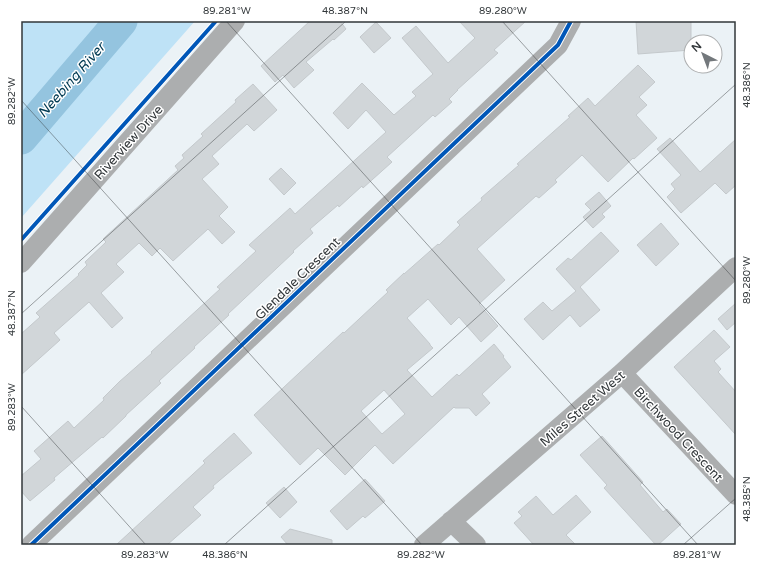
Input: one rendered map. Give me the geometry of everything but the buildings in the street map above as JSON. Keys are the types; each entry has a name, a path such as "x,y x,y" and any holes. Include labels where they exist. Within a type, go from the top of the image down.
{"street":[{"name":"Riverview Drive","path":"21,263 235,21"},
{"name":"Glendale Crescent","path":"31,545 558,44 571,21"},
{"name":"Miles Street West","path":"424,545 622,373 736,267"},
{"name":"Birchwood Crescent","path":"622,373 736,495"},
{"path":"451,521 476,545"}],"shaded area":[{"path":"21,21 195,21 21,218"}],"waterway":[{"name":"Neebing River","path":"21,138 121,21"}],"cycle path":[{"path":"21,240 216,21"},
{"path":"31,545 558,45 571,21"}]}
